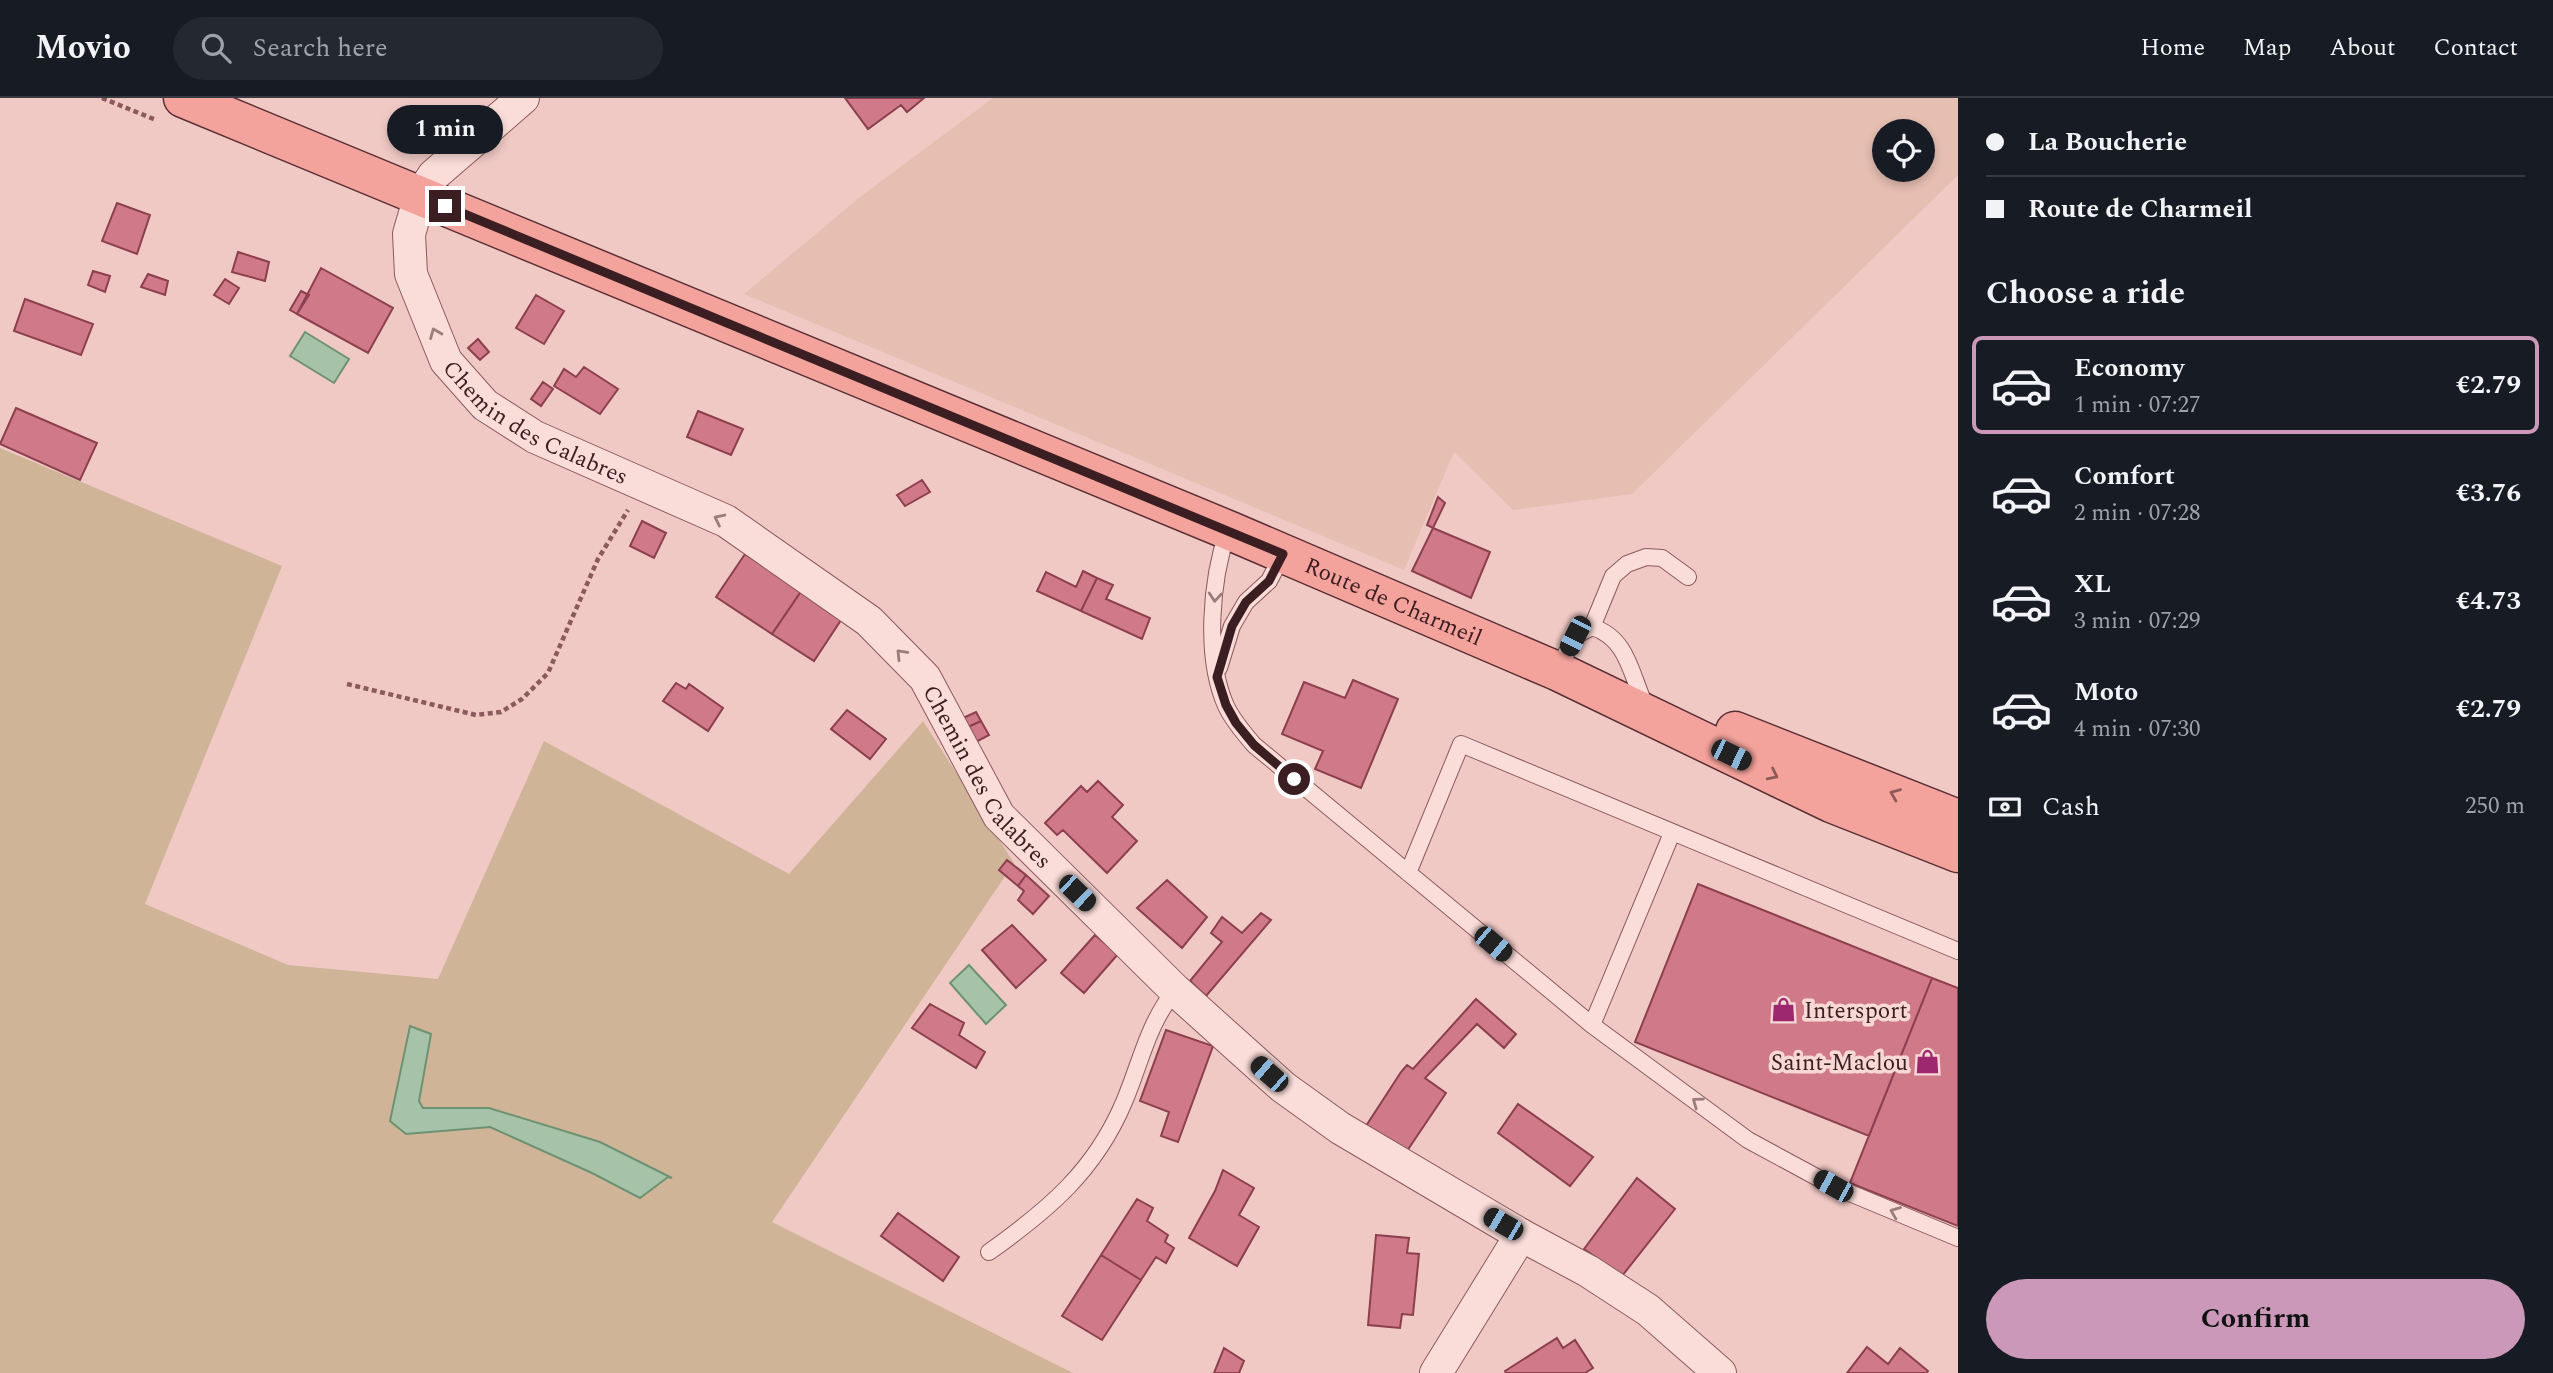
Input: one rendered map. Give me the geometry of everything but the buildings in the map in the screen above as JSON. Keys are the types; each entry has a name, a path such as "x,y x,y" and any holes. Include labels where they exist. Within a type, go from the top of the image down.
{"main road":[{"name":"Route de Charmeil","path":"190,99 1228,530 1557,671 1831,803 1958,853"},
{"name":"Route de Charmeil","path":"1557,671 1720,725 1958,819"}],"street":[{"path":"420,196 434,175 523,98"},
{"name":"Chemin des Calabres","path":"420,196 409,234 411,274 446,361 485,405 535,437 726,522 869,621 925,678 999,817 1175,990 1283,1087 1340,1128 1521,1235 1588,1270 1648,1310 1720,1373"},
{"path":"1436,1373 1521,1235"}],"lane":[{"path":"1228,530 1218,559 1213,618 1217,677 1226,705 1236,723 1254,745 1592,1025 1748,1140 1833,1186 1958,1238"},
{"path":"1217,677 1232,626 1246,602 1269,581 1283,554"},
{"path":"1557,671 1575,636 1592,627 1613,576 1627,564 1646,557 1662,558 1688,577"},
{"path":"1592,627 1604,631 1619,642 1642,698"},
{"path":"1408,873 1461,744 1958,951"},
{"path":"1592,1025 1672,833"},
{"path":"989,1252 1040,1216 1076,1179 1105,1140 1124,1102 1159,1010 1175,990"}],"path":[{"path":"347,684 476,715 501,712 522,699 548,673 598,559 644,485"}],"shaded area":[{"path":"993,98 1958,98 1958,175 1632,494 1513,510 1454,452 1404,570 744,294 860,197"},
{"path":"305,332 349,359 334,383 290,356"},
{"path":"0,448 282,566 145,904 288,965 438,979 544,741 789,874 923,721 1014,863 772,1222 1073,1373 0,1373"},
{"path":"969,965 1006,1005 986,1024 950,983"},
{"path":"410,1026 431,1034 419,1101 423,1108 489,1108 600,1142 672,1178 668,1177 640,1198 490,1127 406,1134 390,1121"}],"place":[{"name":"Intersport","path":"1784,1010"},
{"name":"Saint-Maclou","path":"1928,1062"}],"route":[{"path":"445,206 1283,554 1269,581 1246,602 1232,626 1217,677 1226,705 1236,723 1254,745 1294,779"}]}
